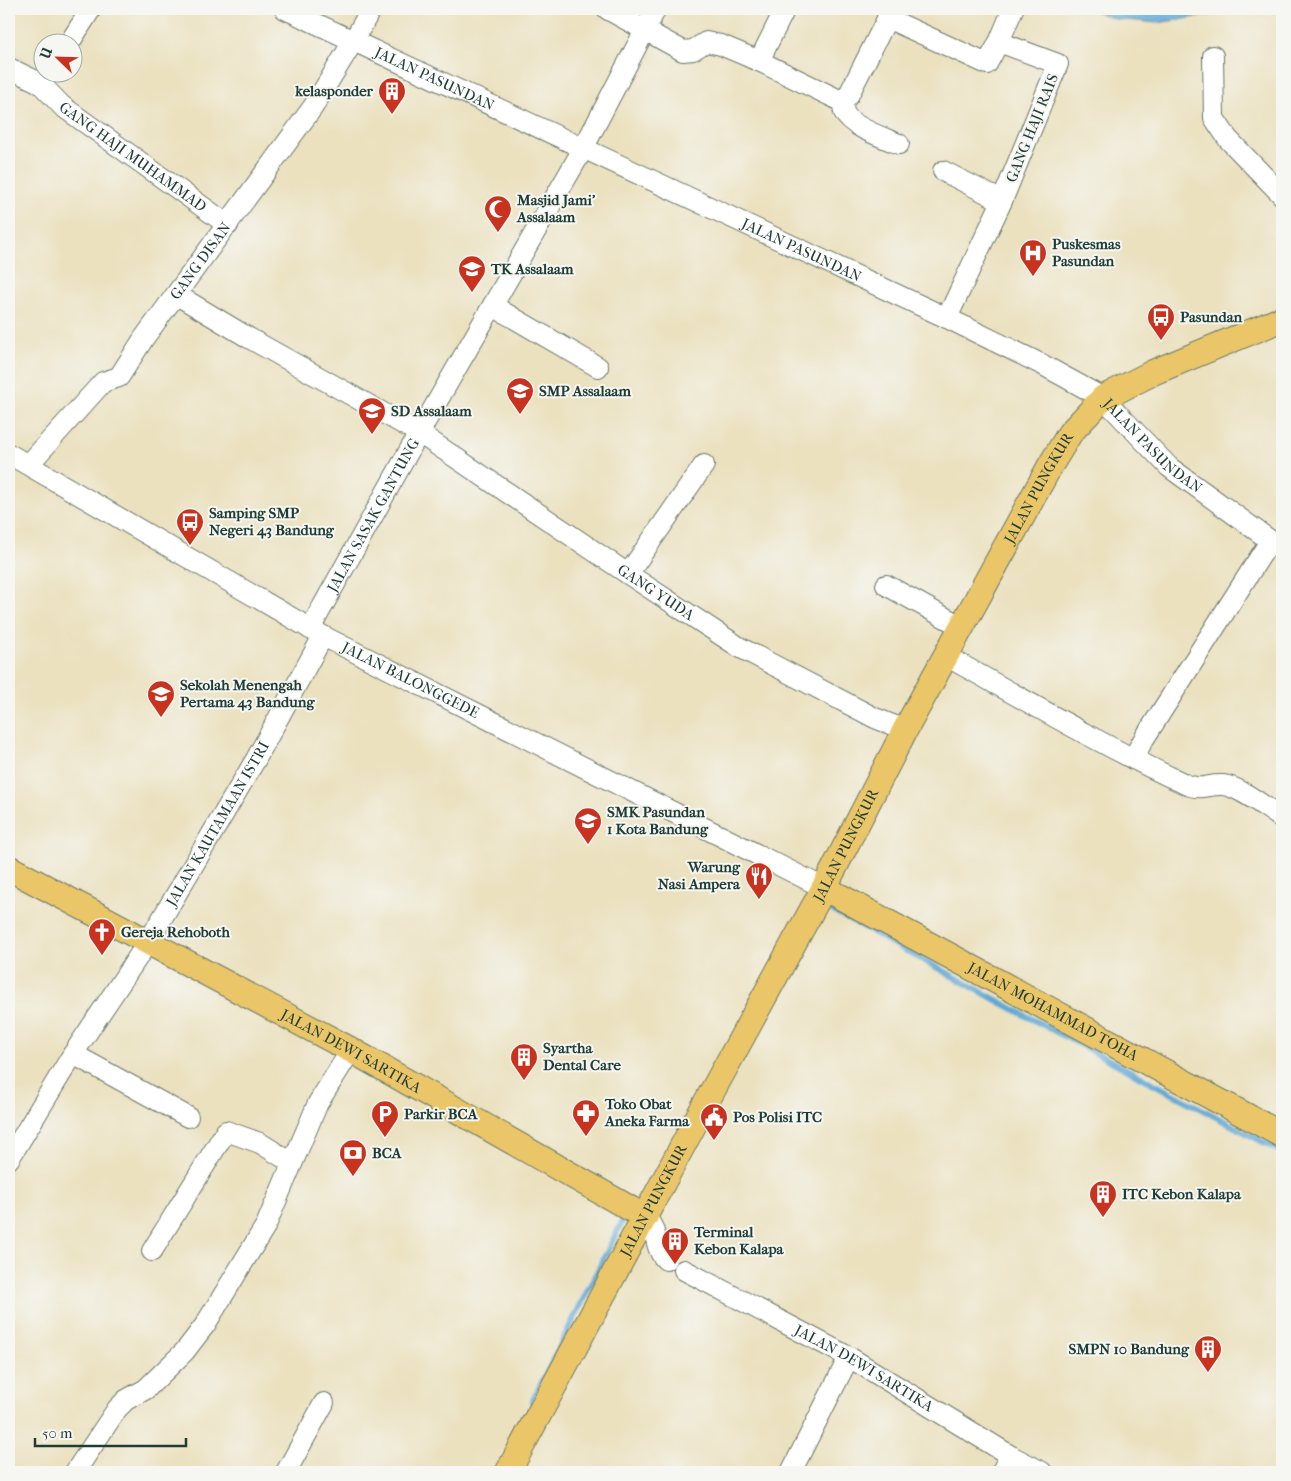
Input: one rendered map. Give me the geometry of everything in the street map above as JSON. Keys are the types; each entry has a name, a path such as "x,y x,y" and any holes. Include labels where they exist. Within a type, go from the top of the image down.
{"main road":[{"name":"JALAN PUNGKUR","path":"508,1472 696,1119 824,888 946,656 1070,433 1103,398 1154,372 1282,319"},
{"name":"JALAN DEWI SARTIKA","path":"9,868 351,1050 645,1217"},
{"name":"JALAN MOHAMMAD TOHA","path":"824,888 1281,1131"}],"street":[{"path":"76,32 91,9"},
{"name":"JALAN PASUNDAN","path":"285,9 947,318 1043,365 1103,398 1169,467 1276,545"},
{"name":"GANG DISAN","path":"29,464 103,382 119,377 176,295 313,107 371,9"},
{"path":"607,9 683,51 693,50 706,42 721,45 759,61 837,99 843,100 848,96 890,13 987,64 1013,9"},
{"name":"JALAN SASAK GANTUNG","path":"316,632 419,433 583,149 656,9"},
{"path":"759,61 785,9"},
{"name":"GANG HAJI RAIS","path":"947,318 1002,201 1058,64 999,42"},
{"path":"1213,56 1214,118 1228,139 1282,195"},
{"path":"9,68 32,74"},
{"name":"GANG HAJI MUHAMMAD","path":"47,82 62,106 228,225"},
{"path":"843,100 844,111 848,118 860,126 899,144"},
{"path":"943,171 1002,201"},
{"name":"GANG YUDA","path":"176,295 248,338 419,433 739,647 875,718 906,730"},
{"path":"493,306 598,367"},
{"name":"JALAN BALONGGEDE","path":"9,454 316,632 824,888"},
{"path":"628,574 704,465"},
{"path":"1133,759 1142,742 1276,545"},
{"path":"886,585 962,627"},
{"name":"JALAN KAUTAMAAN ISTRI","path":"9,1159 73,1054 148,942 252,767 316,632"},
{"path":"946,656 1086,735 1133,759 1196,788 1223,785 1235,788 1282,818"},
{"path":"75,1472 117,1409 126,1400 146,1389 185,1351 205,1325 266,1225 318,1103 351,1050"},
{"path":"73,1054 188,1117"},
{"path":"152,1251 226,1131 260,1143 292,1163"},
{"path":"645,1217 653,1225 657,1246 661,1256 666,1260"},
{"name":"JALAN DEWI SARTIKA","path":"684,1270 849,1356 1006,1464 1042,1472"},
{"path":"791,1472 849,1356"},
{"path":"286,1472 324,1403"}],"water":[{"path":"1088,9 1252,9 1157,23 1115,19"}],"waterway":[{"path":"821,904 998,1001 1282,1152"},
{"path":"532,1402 625,1216"}],"place":[{"name":"kelasponder","path":"392,115"},
{"name":"Masjid Jami' Assalaam","path":"498,233"},
{"name":"Puskesmas Pasundan","path":"1033,277"},
{"name":"TK Assalaam","path":"472,293"},
{"name":"Pasundan","path":"1161,341"},
{"name":"SMP Assalaam","path":"520,415"},
{"name":"SD Assalaam","path":"372,435"},
{"name":"Samping SMP Negeri 43 Bandung","path":"190,546"},
{"name":"Sekolah Menengah Pertama 43 Bandung","path":"161,718"},
{"name":"SMK Pasundan 1 Kota Bandung","path":"588,845"},
{"name":"Warung Nasi Ampera","path":"759,900"},
{"name":"Gereja Rehoboth","path":"102,956"},
{"name":"Syartha Dental Care","path":"524,1081"},
{"name":"Toko Obat Aneka Farma","path":"586,1137"},
{"name":"Parkir BCA","path":"385,1138"},
{"name":"Pos Polisi ITC","path":"714,1141"},
{"name":"BCA","path":"353,1177"},
{"name":"ITC Kebon Kalapa","path":"1103,1218"},
{"name":"Terminal Kebon Kalapa","path":"675,1265"},
{"name":"SMPN 10 Bandung","path":"1208,1373"}]}
